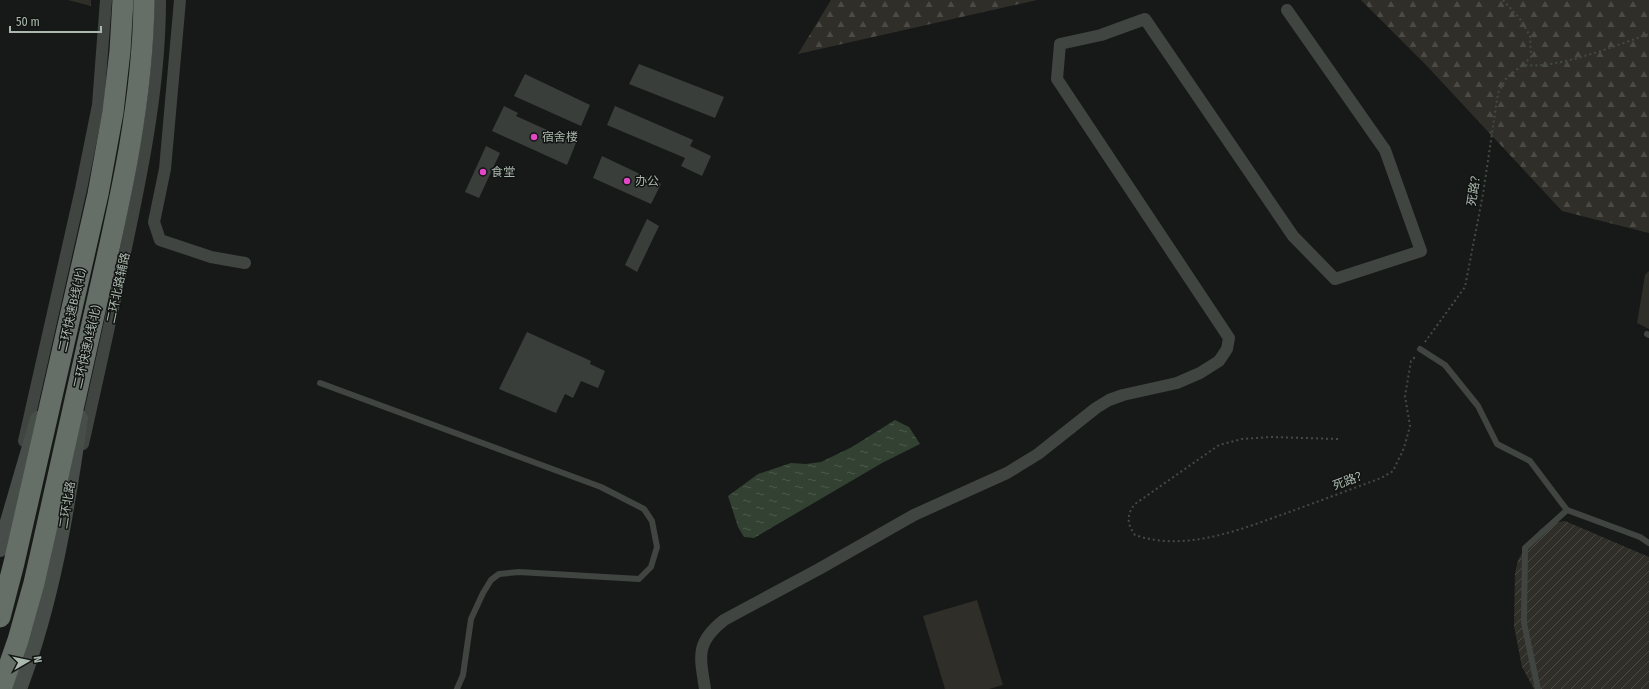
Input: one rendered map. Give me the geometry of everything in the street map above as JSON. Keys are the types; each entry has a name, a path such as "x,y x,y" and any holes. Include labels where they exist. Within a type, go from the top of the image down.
{"highway":[{"name":"二环快速B线(北)","path":"0,617 5,553 72,313 98,194 114,112 123,0"},
{"name":"二环快速A线(北)","path":"1,689 18,640 46,570 94,317 129,153 141,55 144,0"}],"main road":[{"path":"19,689 38,631 46,570"}],"street":[{"path":"5,553 95,120 106,0"},
{"name":"二环北路辅路","path":"46,570 119,285 143,167 155,79 160,29 160,0"},
{"path":"180,0 165,169 154,222 160,240 211,256 245,263"},
{"path":"705,689 702,669 702,643 710,630 724,620 819,569 914,514 1007,473 1038,454 1096,408 1110,400 1123,395 1177,383 1200,373 1220,361 1227,349 1229,338 1057,79 1060,44 1101,34 1144,20 1293,236 1335,279 1421,251 1385,150 1287,10"}],"lane":[{"path":"1420,349 1445,365 1478,406 1497,444 1530,461 1568,510 1640,538 1649,543"},
{"path":"320,383 601,487 644,509 652,521 657,547 651,567 639,579 519,572 499,574 491,580 471,619 463,675 457,689"},
{"path":"1538,689 1524,623 1525,548 1568,510"}],"path":[{"path":"1503,0 1520,19 1530,36 1531,57 1523,65"},
{"path":"1523,65 1533,66 1552,64 1649,34"},
{"name":"死路？","path":"1338,438 1271,437 1242,439 1219,446 1135,504 1128,516 1128,524 1135,535 1151,541 1182,540 1226,535 1382,478 1393,471 1404,448 1410,426 1406,396 1411,362 1465,287 1483,194 1498,93 1507,77 1523,65"}],"green space":[{"path":"68,0 91,0 91,6"},
{"path":"831,0 1037,0 798,54"},
{"path":"1361,0 1649,0 1649,233 1562,211 1426,65"},
{"path":"1649,271 1649,329 1637,323 1645,275"},
{"path":"1565,521 1649,557 1649,689 1534,689 1522,667 1514,626 1515,573 1518,560 1525,548 1541,529 1552,523"},
{"path":"977,600 1003,685 989,689 945,689 923,616"}],"water":[{"path":"895,420 909,427 920,444 882,463 754,538 744,537 738,527 728,496 758,474 791,463 806,464 821,462 852,447"}],"building":[{"path":"639,64 724,97 715,118 629,84"},
{"path":"525,74 590,105 581,126 514,96"},
{"name":"宿舍楼","path":"504,106 518,113 516,116 576,143 567,165 492,131"},
{"path":"615,106 693,140 690,146 711,156 702,176 681,166 685,158 607,125"},
{"name":"食堂","path":"486,146 500,153 479,198 465,192"},
{"name":"办公","path":"602,156 661,184 651,204 593,178"},
{"path":"647,219 659,226 637,272 625,265"},
{"path":"527,332 591,361 590,364 605,371 598,388 581,381 573,398 565,394 556,413 499,389"}],"place":[{"name":"宿舍楼","path":"534,137"},
{"name":"食堂","path":"483,172"},
{"name":"办公","path":"627,181"}]}
